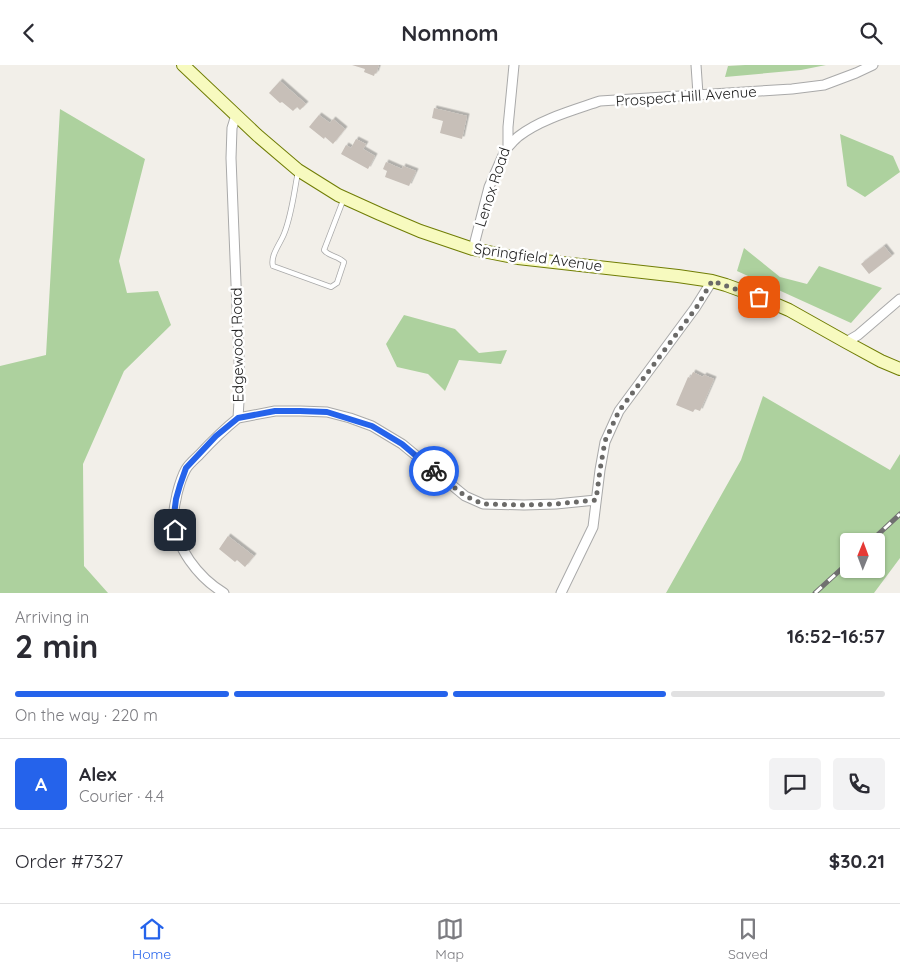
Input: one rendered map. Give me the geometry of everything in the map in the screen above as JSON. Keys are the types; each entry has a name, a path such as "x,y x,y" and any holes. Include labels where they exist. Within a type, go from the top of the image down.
{"main road":[{"name":"Springfield Avenue","path":"183,65 298,171 344,198 412,227 473,249 518,258 712,281 759,297 789,310 846,343 900,369"}],"street":[{"name":"Lenox Road","path":"473,249 489,187 508,147 514,65"},
{"path":"696,65 698,94"},
{"name":"Prospect Hill Avenue","path":"508,147 518,137 535,127 600,101 792,89 824,85 873,65"},
{"name":"Edgewood Road","path":"224,593 205,579 188,556 178,540 174,515 180,485 186,468 216,436 238,418 240,384 231,158 232,128 236,115"},
{"path":"561,593 593,527 605,441 619,411 696,308 712,281"},
{"path":"846,343 900,299"},
{"path":"238,418 275,411 327,412 372,426 402,444 465,496 483,504 556,504 596,500"}],"lane":[{"path":"298,171 290,213 285,232 272,261 273,267 331,287 337,283 344,261 326,253 324,250 344,198"}],"green space":[{"path":"826,65 801,70 725,77 728,66"},
{"path":"60,109 145,159 119,261 127,293 158,291 171,325 124,371 83,464 84,566 108,593 0,593 0,366 46,355"},
{"path":"840,134 893,156 900,172 865,197 847,186"},
{"path":"744,248 780,277 807,284 819,266 882,288 851,323 737,271"},
{"path":"404,315 455,329 479,353 507,350 501,364 459,360 445,391 428,374 397,367 386,344"},
{"path":"763,396 890,470 900,454 900,558 874,593 666,593 741,460"}],"building":[{"path":"352,65 379,65 374,76 364,72 365,69"},
{"path":"280,81 306,104 300,110 297,107 293,111 269,93"},
{"path":"434,108 467,116 462,139 440,133 443,121 432,118"},
{"path":"319,115 330,123 333,119 345,129 333,144 309,127"},
{"path":"356,139 366,144 363,149 375,156 368,169 341,154 346,145 351,148"},
{"path":"386,162 402,169 403,166 416,171 409,186 385,177 387,171 383,169"},
{"path":"884,246 892,256 869,274 861,264"},
{"path":"693,372 703,377 704,375 714,379 700,411 695,409 693,412 676,405 688,377 690,378"},
{"path":"228,536 254,556 245,567 237,560 235,562 219,549"}],"railway":[{"path":"880,533 900,514"},
{"path":"815,593 840,570"}],"way so far":[{"path":"434,471 465,496 483,504 556,504 596,500 605,441 619,411 696,308 712,281 759,297"}],"route":[{"path":"175,530 176,499 186,468 216,436 238,418 275,411 327,412 372,426 402,444 434,471"}]}
